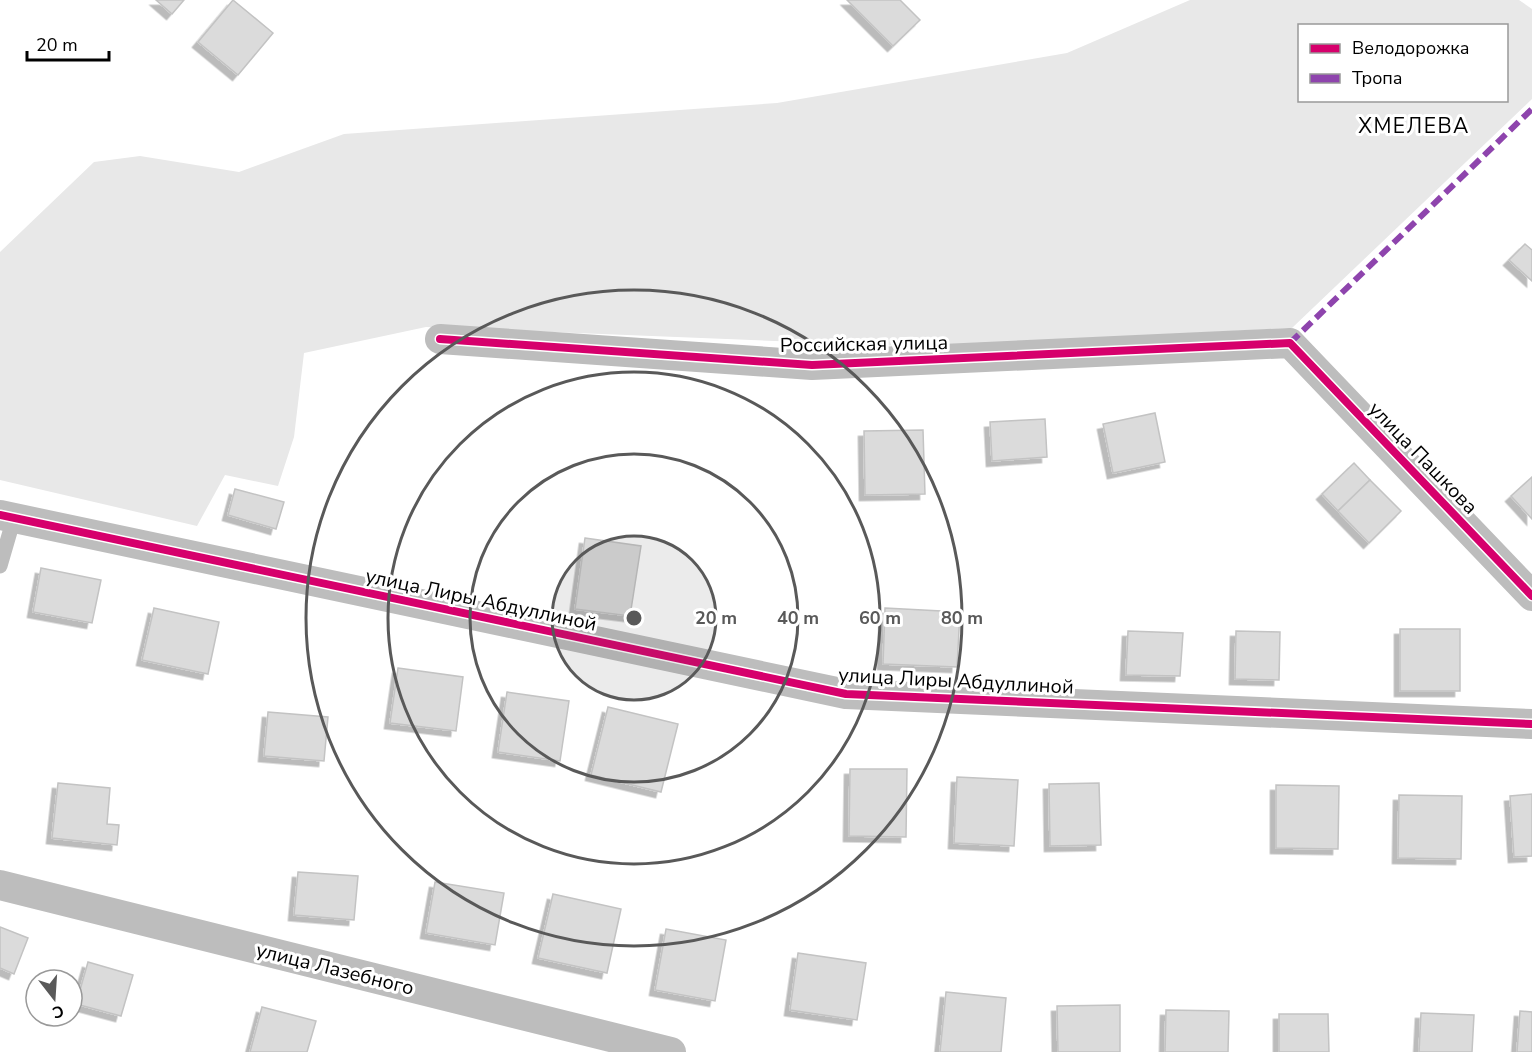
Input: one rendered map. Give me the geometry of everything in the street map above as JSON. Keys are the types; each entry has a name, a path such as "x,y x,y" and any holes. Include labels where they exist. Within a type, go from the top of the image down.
{"street":[{"name":"Российская улица","path":"440,339 812,365 1290,343"},
{"name":"улица Пашкова","path":"1290,343 1532,596"},
{"name":"улица Лиры Абдуллиной","path":"7,517 846,694 1532,724"},
{"name":"улица Лазебного","path":"0,885 670,1052"}],"lane":[{"path":"0,566 7,517"}],"shaded area":[{"path":"1190,0 1519,0 1532,9 1532,99 1292,328 925,347 426,327 304,353 294,437 278,486 225,475 197,526 0,480 0,252 94,162 140,156 239,172 344,134 777,103 1067,53"}],"building":[{"path":"156,0 184,0 172,14"},
{"path":"233,0 273,33 238,75 198,42"},
{"path":"847,0 900,0 920,20 893,46"},
{"path":"1525,244 1532,250 1532,281 1509,260"},
{"path":"1155,413 1165,462 1113,473 1103,424"},
{"path":"1045,419 1047,457 992,461 990,422"},
{"path":"923,430 925,494 865,495 864,431"},
{"path":"1354,463 1370,480 1338,511 1322,494"},
{"path":"1532,477 1532,519 1511,496"},
{"path":"1370,480 1401,511 1369,543 1338,511"},
{"path":"235,489 284,502 276,529 228,515"},
{"path":"585,538 641,546 630,616 575,609"},
{"path":"41,568 101,580 92,623 33,612"},
{"path":"154,608 219,622 208,674 142,660"},
{"path":"885,608 960,612 957,667 883,664"},
{"path":"1400,629 1460,629 1460,691 1400,691"},
{"path":"1128,631 1183,633 1180,676 1126,675"},
{"path":"1236,631 1280,632 1279,680 1235,679"},
{"path":"398,668 463,677 456,731 390,723"},
{"path":"507,692 569,701 560,761 498,752"},
{"path":"608,707 678,724 661,792 591,775"},
{"path":"268,712 328,717 324,761 264,756"},
{"path":"850,769 907,769 906,837 849,836"},
{"path":"957,777 1018,780 1014,846 954,843"},
{"path":"58,783 110,788 107,824 119,825 117,845 52,838"},
{"path":"1099,783 1101,845 1050,846 1049,784"},
{"path":"1276,785 1339,786 1338,849 1276,848"},
{"path":"1532,794 1532,856 1514,857 1510,796"},
{"path":"1399,795 1462,796 1461,859 1398,858"},
{"path":"298,872 358,876 354,920 294,915"},
{"path":"435,882 504,893 495,945 426,933"},
{"path":"553,894 621,909 607,973 538,958"},
{"path":"0,927 28,938 14,974 0,968"},
{"path":"666,929 726,940 715,1001 655,990"},
{"path":"798,953 866,963 857,1020 790,1010"},
{"path":"88,962 133,975 121,1016 84,1006 84,976"},
{"path":"946,992 1006,998 1001,1052 940,1052"},
{"path":"1120,1005 1120,1052 1058,1052 1057,1006"},
{"path":"262,1007 316,1021 307,1052 250,1052"},
{"path":"1166,1010 1229,1011 1228,1052 1165,1052"},
{"path":"1520,1011 1532,1012 1532,1052 1517,1052"},
{"path":"1421,1013 1474,1015 1472,1052 1419,1052"},
{"path":"1279,1014 1328,1014 1329,1052 1279,1052"}],"marked path":[{"path":"1290,343 1532,109"}],"cycle path":[{"path":"440,339 812,365 1290,343 1532,596"},
{"path":"0,515 846,694 1532,724"}],"district":[{"name":"ХМЕЛЕВА","path":"1414,126"}]}
